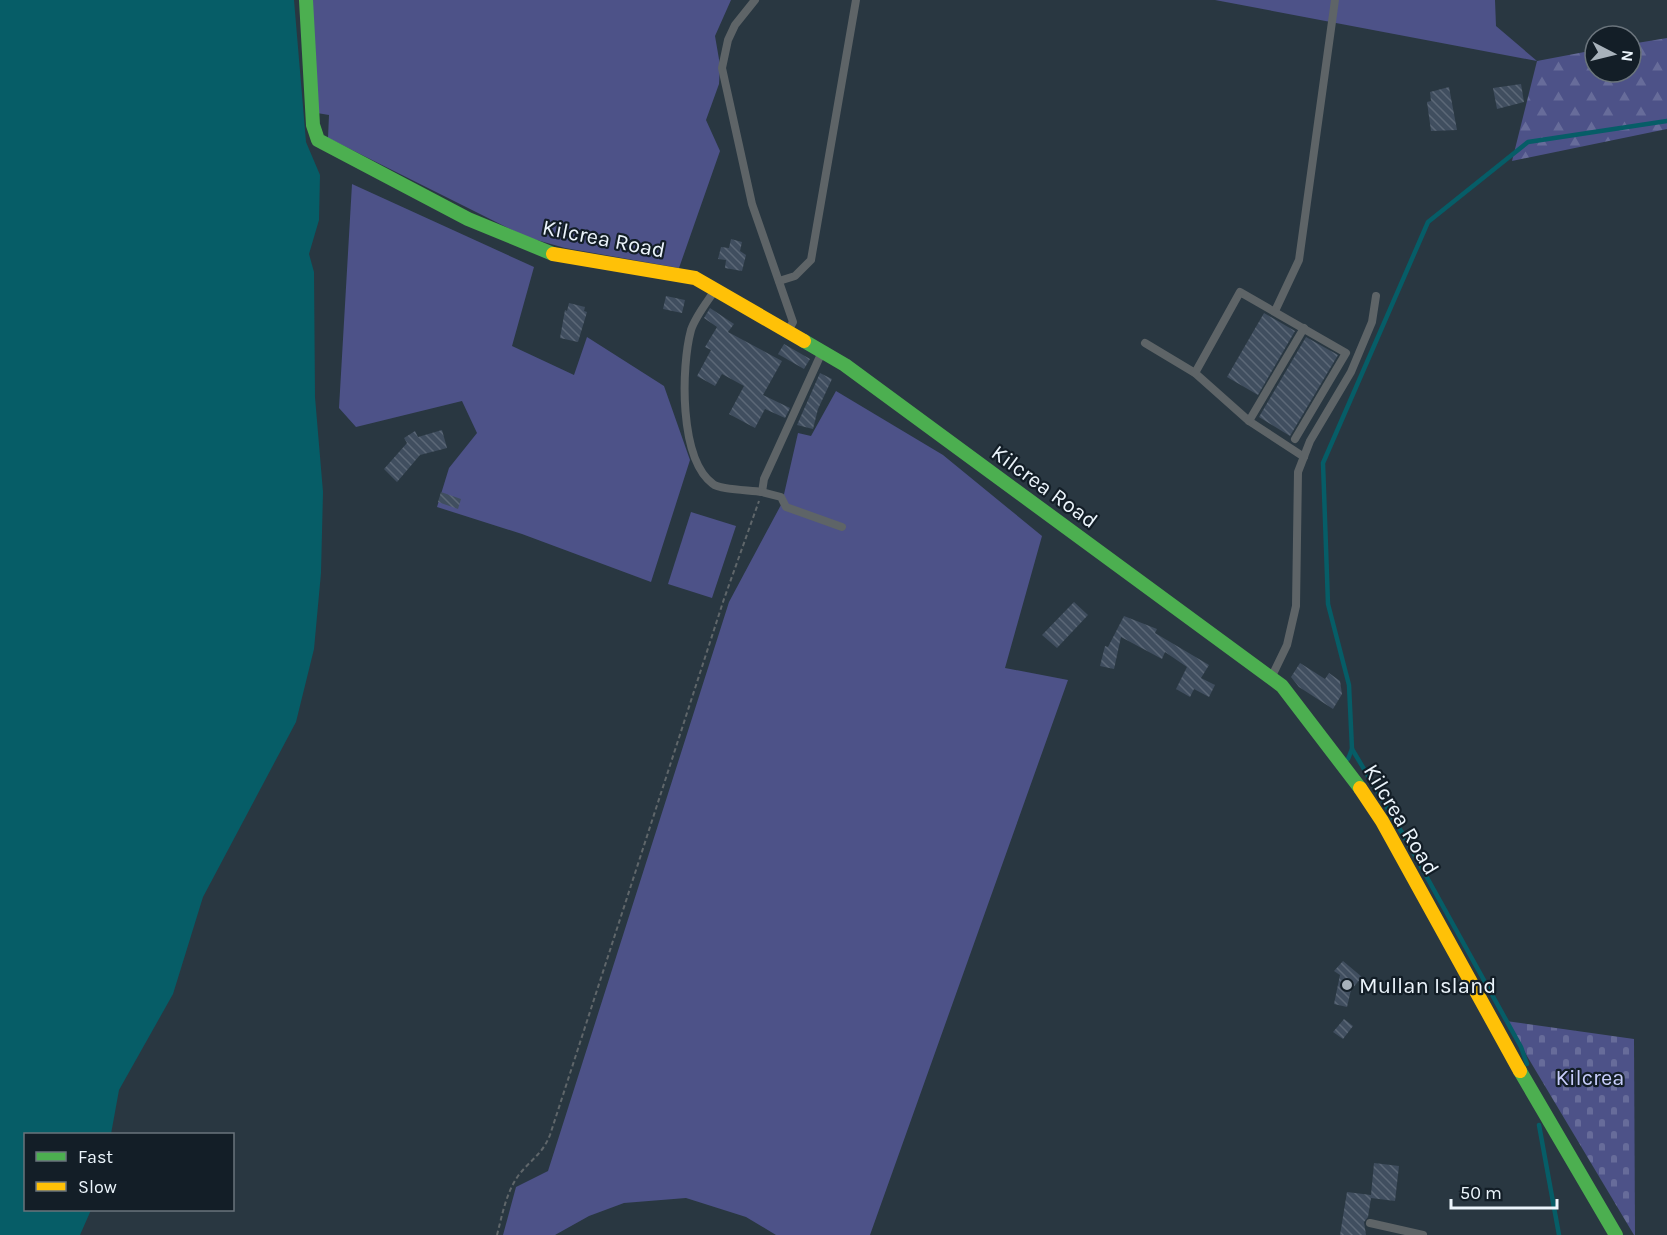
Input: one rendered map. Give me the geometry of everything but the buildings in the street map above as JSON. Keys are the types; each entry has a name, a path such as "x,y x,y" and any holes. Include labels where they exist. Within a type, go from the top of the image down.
{"street":[{"name":"Kilcrea Road","path":"306,0 312,125 318,140 468,219 548,253 695,278 715,289 845,365 1282,686 1338,757 1382,821 1494,1026 1616,1235"}],"lane":[{"path":"755,0 735,25 728,40 722,68 752,204 793,321 787,332"},
{"path":"779,281 795,276 811,260 856,0"},
{"path":"1275,311 1299,260 1335,0"},
{"path":"715,289 692,328 685,375 687,429 700,472 714,486 762,492 781,497 786,507 842,527"},
{"path":"1195,373 1240,292 1346,353 1295,439"},
{"path":"1271,677 1287,645 1296,606 1298,472 1310,441 1351,372 1372,322 1376,296"},
{"path":"1249,421 1304,328"},
{"path":"1145,343 1195,373 1249,421 1304,457"},
{"path":"762,492 764,479 822,352"},
{"path":"1370,1223 1423,1235"}],"path":[{"path":"497,1235 507,1199 517,1178 543,1152 550,1135 724,599 762,492"}],"green space":[{"path":"310,0 731,0 715,36 720,65 719,84 706,120 720,151 679,268 565,248 526,237 328,138 329,115 317,113"},
{"path":"1215,0 1495,0 1496,26 1537,61"},
{"path":"1667,38 1667,129 1512,161 1537,61 1583,52 1583,84 1643,84 1643,42"},
{"path":"352,184 534,267 512,346 574,375 587,337 664,386 690,460 651,582 522,534 437,507 449,468 477,433 462,401 356,427 339,408"},
{"path":"836,391 943,455 1042,536 1005,668 1068,680 870,1235 776,1235 746,1217 686,1198 624,1203 589,1216 555,1235 503,1235 516,1187 548,1171 729,602 782,503 798,433 811,436"},
{"path":"691,512 736,526 712,598 668,584"},
{"name":"Kilcrea","path":"1506,1021 1634,1039 1635,1235 1634,1235"}],"shaded area":[{"path":"0,0 294,0 306,142 320,175 319,220 309,254 314,272 315,397 323,492 321,573 314,649 296,722 203,897 173,994 119,1090 111,1133 24,1133 24,1211 91,1211 80,1235 0,1235"}],"waterway":[{"path":"1348,759 1352,749 1349,685 1328,604 1323,463 1428,222 1528,142 1667,121"},
{"path":"1352,749 1404,836 1521,1047 1527,1064"},
{"path":"1539,1125 1559,1235"}],"traffic: fast":[{"path":"306,0 313,125 318,140 468,219 553,254"},
{"path":"804,341 845,365 1282,686 1360,788"},
{"path":"1520,1071 1616,1235"}],"traffic: slow":[{"path":"553,254 695,278 804,341"},
{"path":"1360,788 1382,821 1520,1071"}],"place":[{"name":"Mullan Island","path":"1347,985"}]}
